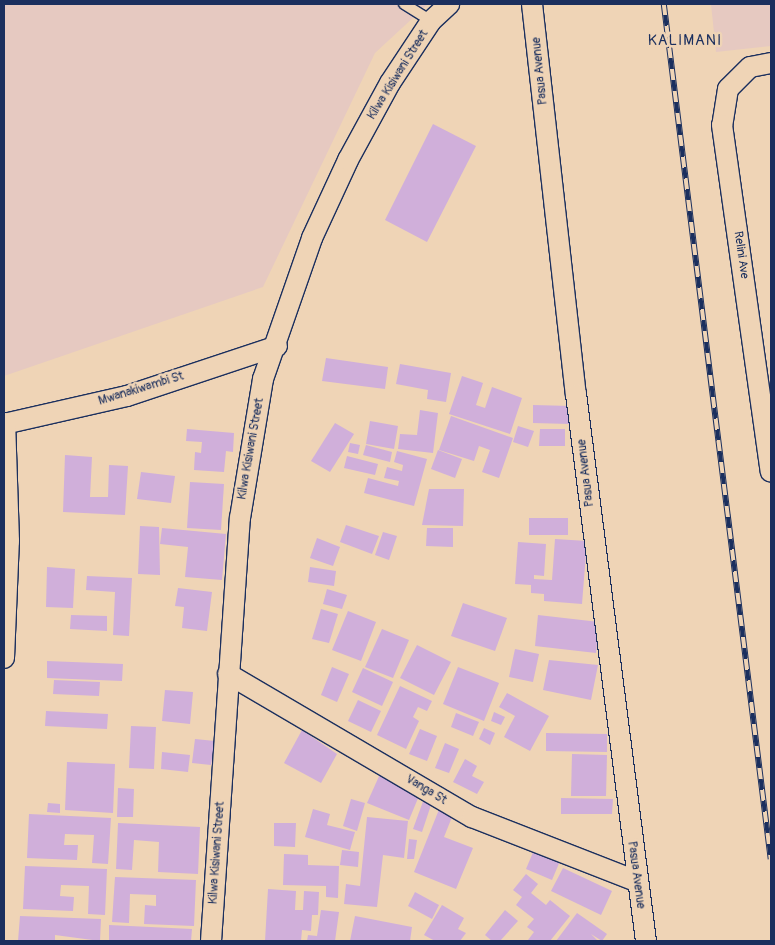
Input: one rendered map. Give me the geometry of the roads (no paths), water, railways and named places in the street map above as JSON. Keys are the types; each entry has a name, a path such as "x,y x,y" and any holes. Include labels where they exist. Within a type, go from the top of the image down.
{"street":[{"name":"Kilwa Kisiwani Street","path":"211,941 240,518 263,378 277,346 312,238 348,160 431,21 449,4"},
{"name":"Pasua Avenue","path":"532,4 636,881 646,941"},
{"name":"Relini Ave","path":"771,63 750,67 728,89 722,125 771,472"},
{"name":"Mwanakiwambi St","path":"4,423 127,396 277,346"},
{"path":"4,423 9,541 4,658"},
{"name":"Vanga St","path":"228,674 472,817 636,881"}],"lane":[{"path":"404,4 431,21"}],"railway":[{"path":"664,4 771,859"}],"district":[{"name":"KALIMANI","path":"685,41"}]}
